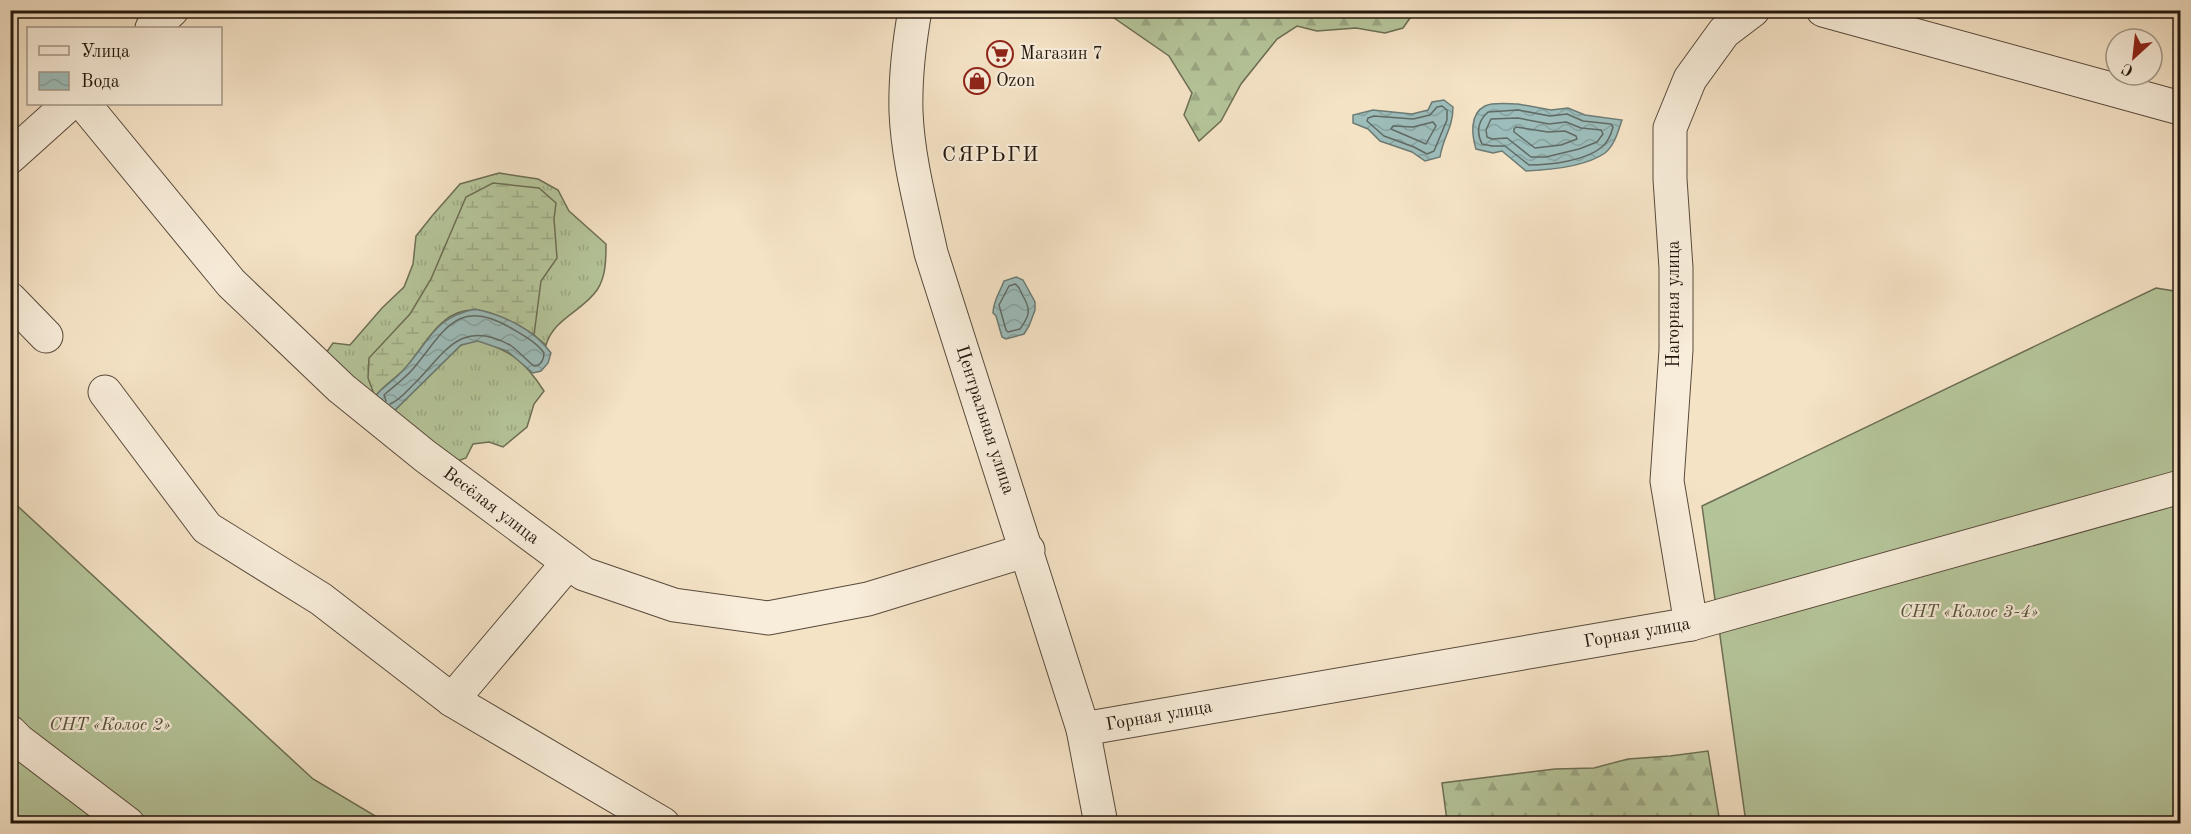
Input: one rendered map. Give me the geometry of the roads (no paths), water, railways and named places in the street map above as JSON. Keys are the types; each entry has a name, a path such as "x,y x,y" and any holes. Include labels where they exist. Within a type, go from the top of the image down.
{"street":[{"path":"153,27 172,10"},
{"name":"Центральная улица","path":"915,10 909,52 906,112 913,174 931,253 1028,550 1083,729 1101,824"},
{"name":"Нагорная улица","path":"1691,624 1666,481 1676,350 1676,268 1670,179 1670,128 1690,79 1724,32 1752,10"},
{"path":"1823,10 2181,108"},
{"path":"10,157 68,105"},
{"name":"Весёлая улица","path":"85,105 231,283 341,388 425,456 567,564 584,574 674,605 768,618 868,599 1028,550"},
{"path":"10,299 46,336"},
{"path":"105,392 207,528 321,599 452,700 663,824"},
{"name":"Горная улица","path":"1083,729 1691,624 2181,487"},
{"path":"452,700 567,564"},
{"path":"13,741 128,824"}],"water":[{"path":"1444,100 1453,107 1450,127 1440,157 1425,161 1412,152 1380,141 1368,129 1353,123 1353,115 1373,110 1412,114 1428,110 1432,102"},
{"path":"1518,104 1551,110 1568,108 1585,115 1622,120 1611,146 1597,158 1567,167 1526,171 1502,151 1493,153 1476,149 1473,138 1476,114 1485,106"},
{"path":"1016,277 1023,280 1035,302 1035,310 1024,334 1006,339 1002,337 993,309 1004,281"},
{"path":"475,309 507,319 527,330 551,353 548,363 541,371 533,373 507,351 478,341 461,345 395,410 387,411 375,397 379,392 403,371 442,324 461,313"}],"place":[{"name":"Магазин 7","path":"1000,54"},
{"name":"Ozon","path":"977,81"}],"district":[{"name":"СЯРЬГИ","path":"991,155"}],"park label":[{"name":"СНТ «Колос 3-4»","path":"1969,612"},
{"name":"СНТ «Колос 2»","path":"110,725"}]}
